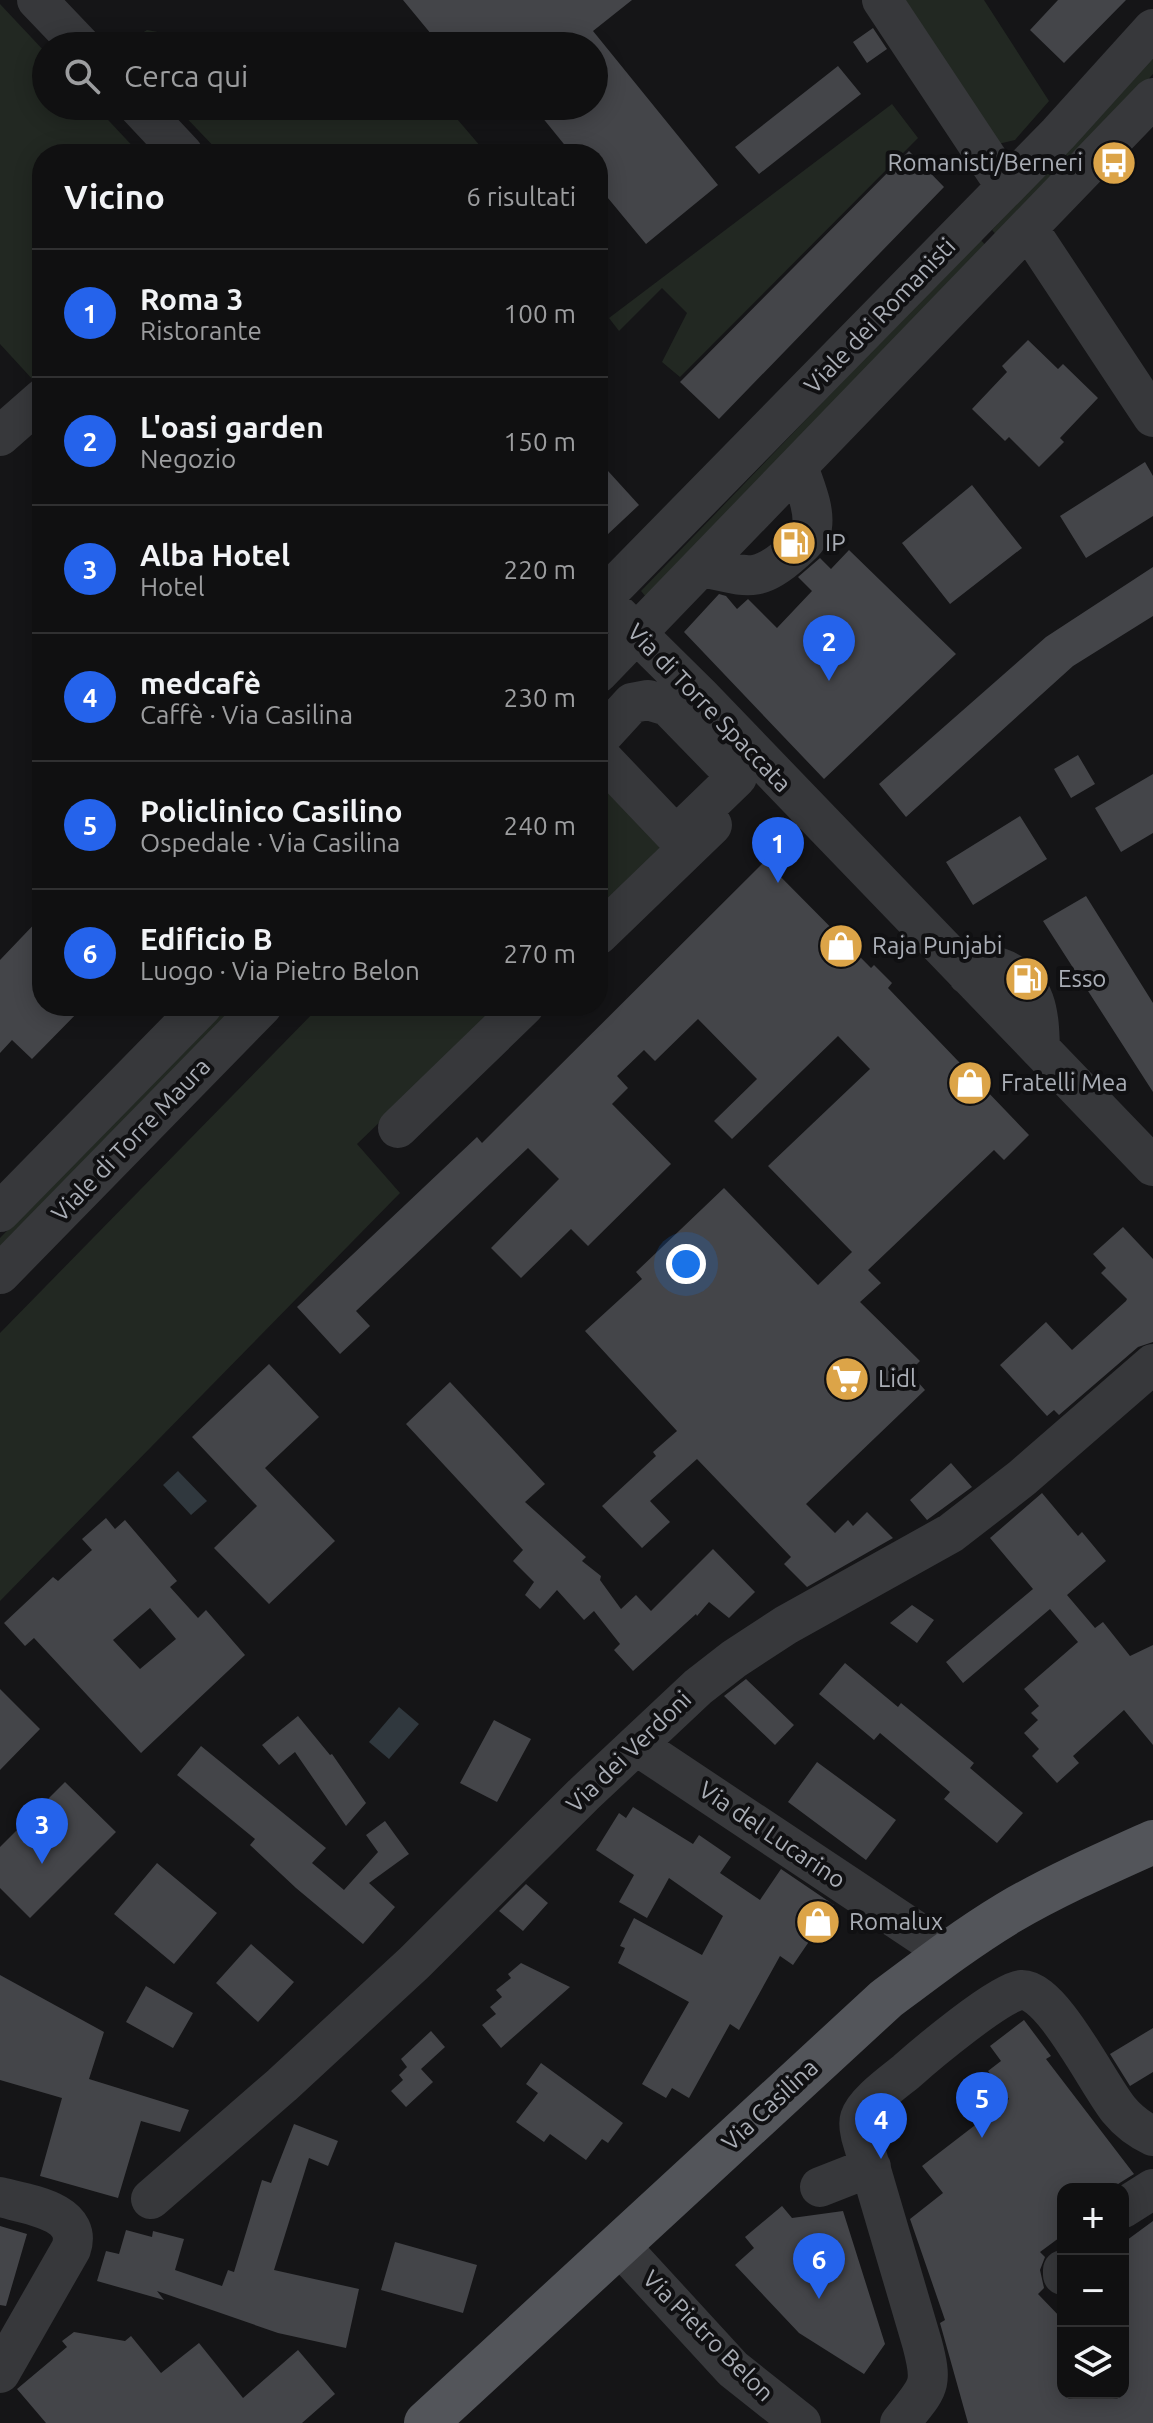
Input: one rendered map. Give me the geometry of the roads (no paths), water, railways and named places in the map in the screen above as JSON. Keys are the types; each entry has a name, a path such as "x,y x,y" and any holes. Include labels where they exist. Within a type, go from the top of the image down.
{"main road":[{"name":"Via Casilina","path":"426,2423 866,2017 947,1952 1027,1902 1153,1842"}],"street":[{"path":"37,0 68,32"},
{"path":"882,0 1006,187"},
{"name":"Viale dei Romanisti","path":"608,590 1006,187 1153,29"},
{"name":"Viale dei Romanisti","path":"638,634 1153,98"},
{"path":"151,120 174,144"},
{"path":"1028,228 1153,417"},
{"path":"0,436 32,408"},
{"path":"702,567 757,576 778,566 805,540 812,531 812,511 798,466"},
{"name":"Via di Torre Spaccata","path":"608,607 699,695 1153,1166"},
{"path":"608,663 638,634"},
{"path":"608,729 632,703 648,700 668,706 737,777 676,836 608,765"},
{"path":"608,925 770,770"},
{"name":"Viale di Torre Maura","path":"0,1212 192,1016"},
{"name":"Viale di Torre Maura","path":"0,1274 252,1016"},
{"path":"398,1128 514,1016"},
{"name":"Via dei Verdoni","path":"151,2199 274,2092 414,1963 688,1696 734,1659 800,1617 920,1552 980,1512 1153,1364"},
{"name":"Via del Lucarino","path":"636,1745 947,1952"},
{"path":"900,2423 928,2383 929,2368 859,2126 868,2106 952,2033 1011,1993 1021,1990 1035,1993 1049,2006 1121,2112 1153,2136"},
{"path":"820,2187 871,2167"},
{"path":"1129,2204 1153,2189"},
{"path":"0,2197 60,2217 72,2228 74,2235 71,2249 0,2373"},
{"name":"Via Pietro Belon","path":"620,2246 733,2369 801,2423"}],"place":[{"name":"Romanisti/Berneri","path":"1114,163"},
{"name":"IP","path":"794,543"},
{"name":"L'oasi garden","path":"829,681"},
{"name":"Roma 3","path":"778,883"},
{"name":"Raja Punjabi","path":"841,946"},
{"name":"Esso","path":"1027,979"},
{"name":"Fratelli Mea","path":"970,1083"},
{"name":"Lidl","path":"847,1379"},
{"name":"Alba Hotel","path":"42,1864"},
{"name":"Romalux","path":"818,1922"},
{"name":"Policlinico Casilino","path":"982,2138"},
{"name":"medcafè","path":"881,2159"},
{"name":"Edificio B","path":"819,2299"}]}
